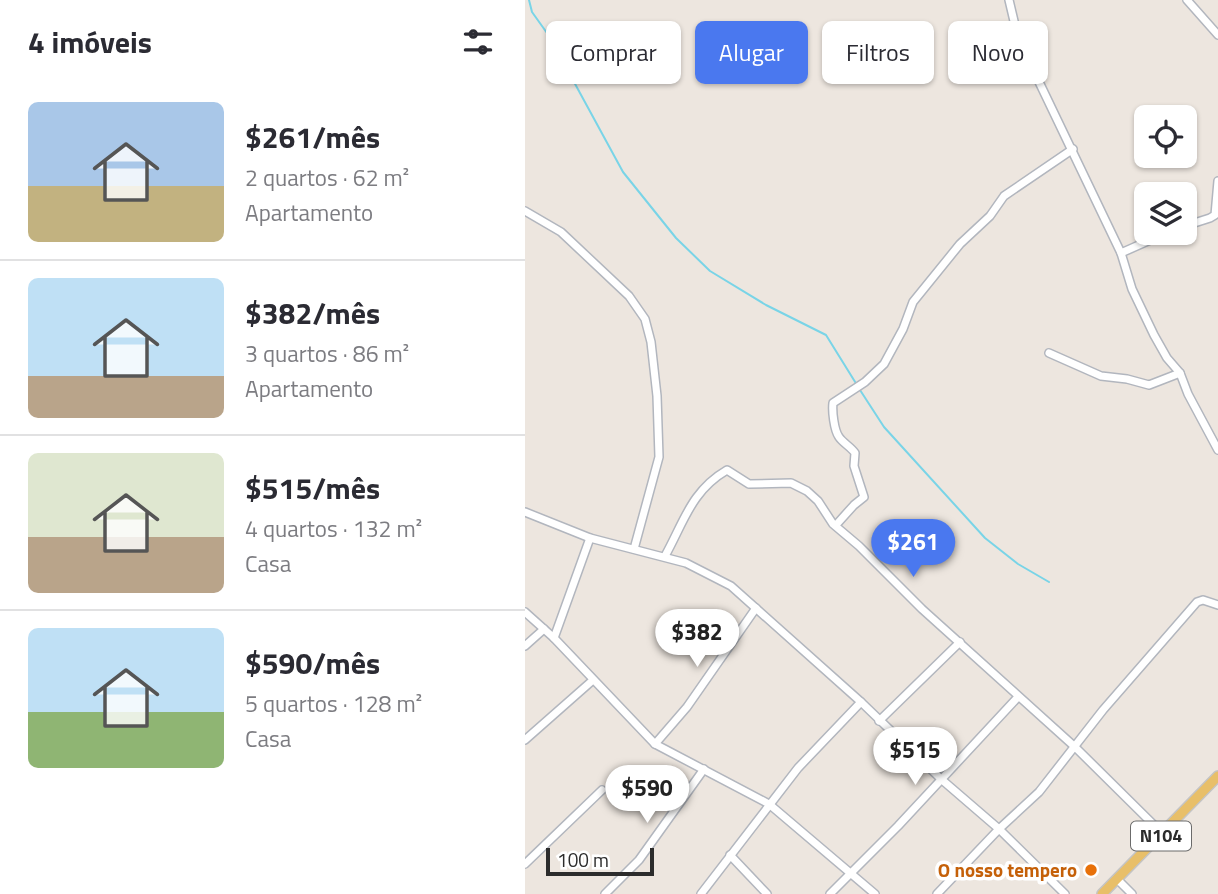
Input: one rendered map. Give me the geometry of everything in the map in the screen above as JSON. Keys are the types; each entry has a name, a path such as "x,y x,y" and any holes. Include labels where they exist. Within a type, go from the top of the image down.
{"main road":[{"name":"N104","path":"1102,894 1218,776"}],"street":[{"path":"1009,0 1023,50 1121,253 1132,289 1167,358 1180,373 1188,394 1218,450"},
{"path":"1187,0 1218,35"},
{"path":"836,525 864,497 854,466 855,453 839,439 837,433 832,409 834,403 866,382 884,364 903,329 913,302 960,244 990,216 1004,196 1073,149"},
{"path":"1197,222 1215,215 1218,181"},
{"path":"525,211 561,232 629,296 645,319 651,342 657,396 659,457 634,549"},
{"path":"1121,253 1139,245"},
{"path":"1049,353 1101,376 1149,385 1180,373"},
{"path":"665,556 692,502 704,486 727,470 749,484 791,484 807,491 818,501 833,524 922,609 1075,747 1163,834"},
{"path":"525,512 590,538 685,563 719,579 745,597 941,779 999,829 1065,894"},
{"path":"554,638 590,538"},
{"path":"937,894 999,829 1039,792 1103,710 1197,602 1203,600 1218,605"},
{"path":"655,744 687,707 756,608"},
{"path":"525,612 554,638 655,744 769,804 875,894"},
{"path":"525,646 544,629"},
{"path":"879,721 960,642"},
{"path":"525,740 593,680"},
{"path":"830,894 1018,697"},
{"path":"701,894 798,768 861,702"},
{"path":"605,894 639,860 704,769"},
{"path":"525,864 602,790"},
{"path":"730,855 767,894"},
{"path":"1117,879 1132,894"}],"waterway":[{"path":"529,0 532,12 557,47 623,172 676,238 710,271 766,305 826,335 857,385"},
{"path":"860,390 884,427 985,538 1018,564 1049,582"}],"place":[{"name":"O nosso tempero","path":"1091,870"}]}
